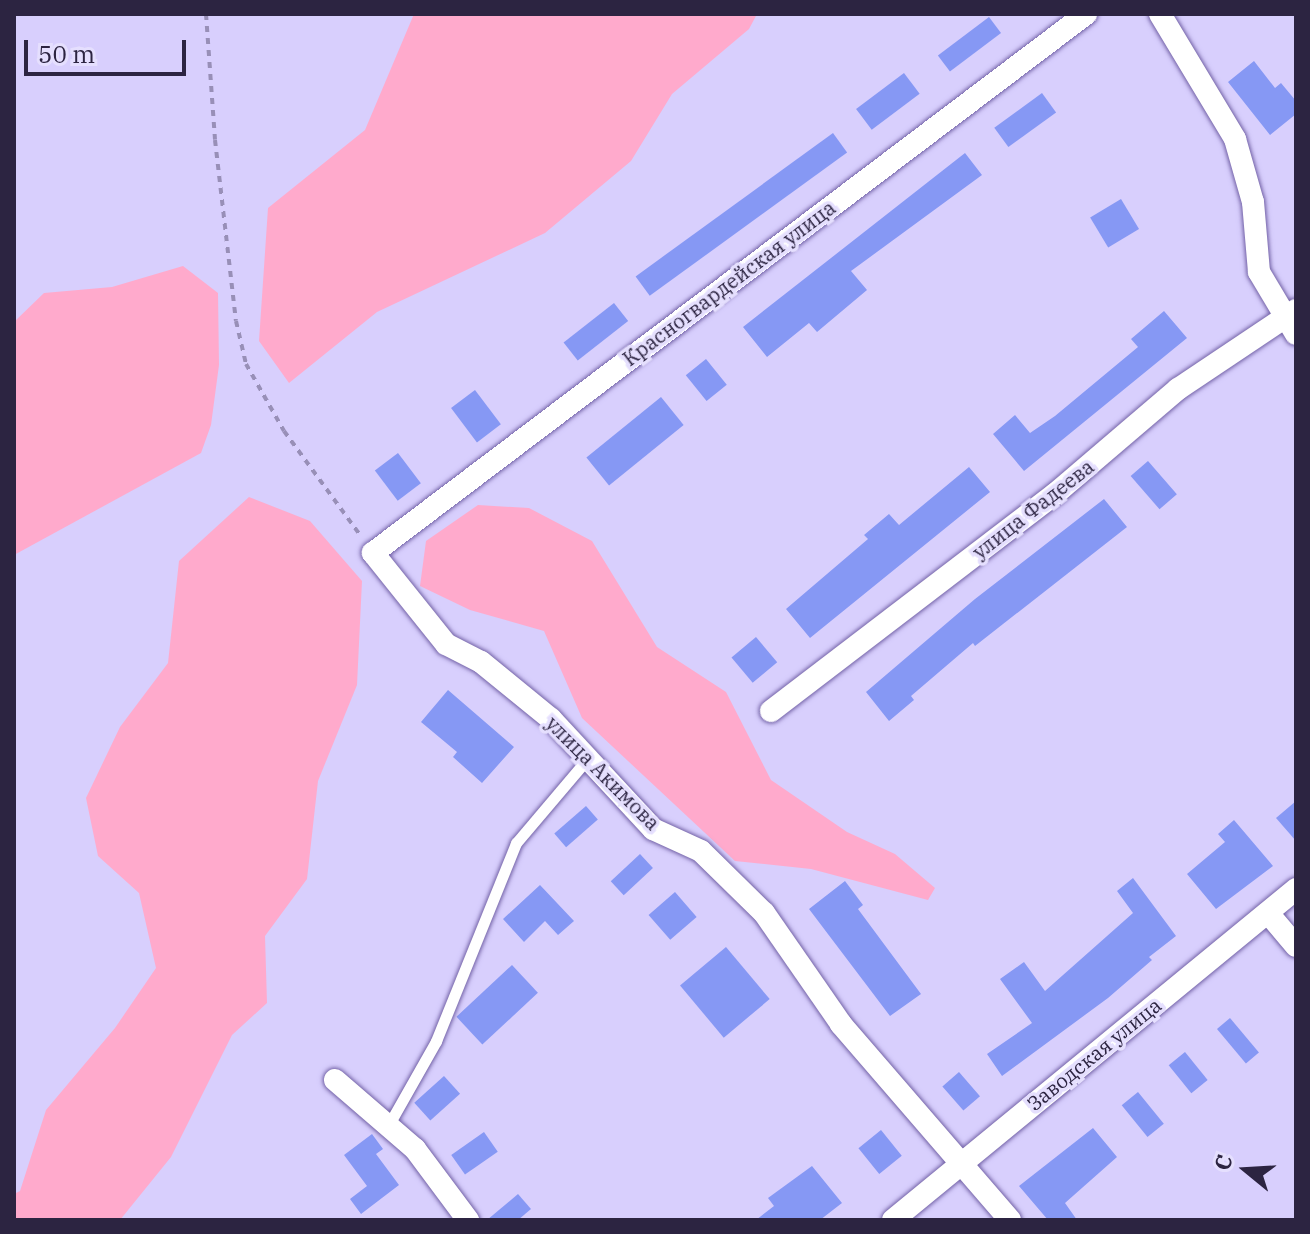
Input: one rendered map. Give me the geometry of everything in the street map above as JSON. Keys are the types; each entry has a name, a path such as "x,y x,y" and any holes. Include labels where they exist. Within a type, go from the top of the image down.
{"street":[{"name":"Красногвардейская улица","path":"373,553 1086,14"},
{"path":"1160,14 1235,139 1253,202 1259,272 1292,322"},
{"name":"улица Фадеева","path":"771,711 1055,494 1178,389 1292,322"},
{"name":"улица Акимова","path":"373,553 446,644 481,662 551,719 653,829 701,851 764,913 841,1024 1010,1220"},
{"name":"Заводская улица","path":"893,1220 1296,889"},
{"path":"1268,913 1296,946"},
{"path":"335,1080 415,1149 468,1220"}],"lane":[{"path":"388,1126 436,1041 516,843 588,758"}],"path":[{"path":"206,14 215,140 236,321 246,364 284,431 373,553"}],"shaded area":[{"path":"414,14 757,14 749,29 672,94 631,161 545,233 377,312 289,383 259,341 268,208 365,130"},
{"path":"183,266 218,293 219,365 211,425 201,453 14,555 14,322 44,293 112,287"},
{"path":"249,497 310,521 362,581 357,685 318,781 307,879 265,936 267,1003 232,1035 171,1157 120,1220 14,1220 14,1194 20,1191 46,1110 115,1028 156,968 139,893 98,856 86,798 120,727 168,663 179,561"},
{"path":"478,505 529,508 592,541 657,647 726,692 771,780 847,832 895,854 935,888 928,900 811,869 735,861 582,718 544,631 470,610 420,586 426,541"}],"building":[{"path":"989,17 1001,33 950,71 938,56"},
{"path":"1254,61 1275,88 1281,83 1296,101 1296,114 1270,135 1228,82"},
{"path":"904,73 920,94 872,130 856,109"},
{"path":"1042,93 1056,112 1008,147 994,128"},
{"path":"833,133 847,152 650,296 636,276"},
{"path":"965,153 982,175 851,271 867,290 817,332 809,323 767,357 743,327"},
{"path":"1121,199 1139,229 1108,248 1090,218"},
{"path":"614,303 628,321 578,361 564,342"},
{"path":"1164,311 1187,338 1024,471 993,434 1015,415 1030,433 1055,416 1138,347 1131,339"},
{"path":"706,359 727,385 707,401 686,375"},
{"path":"475,390 501,424 477,442 451,408"},
{"path":"661,397 684,425 609,485 586,457"},
{"path":"398,453 421,483 398,501 375,470"},
{"path":"1148,461 1177,494 1160,509 1131,476"},
{"path":"969,467 990,492 810,638 786,609 868,539 864,535 889,514 899,525"},
{"path":"1104,499 1127,527 975,646 973,643 911,696 914,700 889,721 866,692 975,599"},
{"path":"756,637 777,662 753,683 731,658"},
{"path":"448,690 514,747 482,783 453,757 457,752 421,722"},
{"path":"1296,801 1296,841 1276,818"},
{"path":"586,806 598,820 566,847 554,834"},
{"path":"1234,820 1273,866 1216,909 1187,874 1225,842 1218,834"},
{"path":"640,854 653,868 624,895 611,881"},
{"path":"1133,878 1176,936 1149,957 1152,960 1108,998 1002,1076 987,1054 1032,1023 1000,979 1024,962 1045,991 1133,913 1117,891"},
{"path":"845,881 863,905 858,909 921,994 890,1016 809,909"},
{"path":"540,885 574,921 558,935 545,921 524,942 503,919"},
{"path":"675,892 697,917 670,940 649,915"},
{"path":"726,947 770,999 724,1038 680,986"},
{"path":"512,965 538,993 482,1045 456,1017"},
{"path":"1230,1018 1259,1052 1246,1063 1217,1029"},
{"path":"1185,1052 1208,1080 1191,1093 1169,1065"},
{"path":"959,1072 980,1096 963,1111 942,1086"},
{"path":"444,1076 460,1094 430,1121 414,1103"},
{"path":"1138,1092 1164,1124 1147,1137 1122,1105"},
{"path":"1093,1128 1117,1157 1065,1203 1077,1220 1048,1220 1019,1186"},
{"path":"881,1130 902,1156 879,1174 858,1148"},
{"path":"484,1132 498,1152 465,1175 451,1155"},
{"path":"372,1134 383,1149 376,1154 399,1185 361,1214 350,1199 367,1186 344,1155"},
{"path":"812,1166 842,1203 820,1220 756,1220 774,1206 768,1198"},
{"path":"518,1194 531,1209 518,1220 487,1220"}]}
